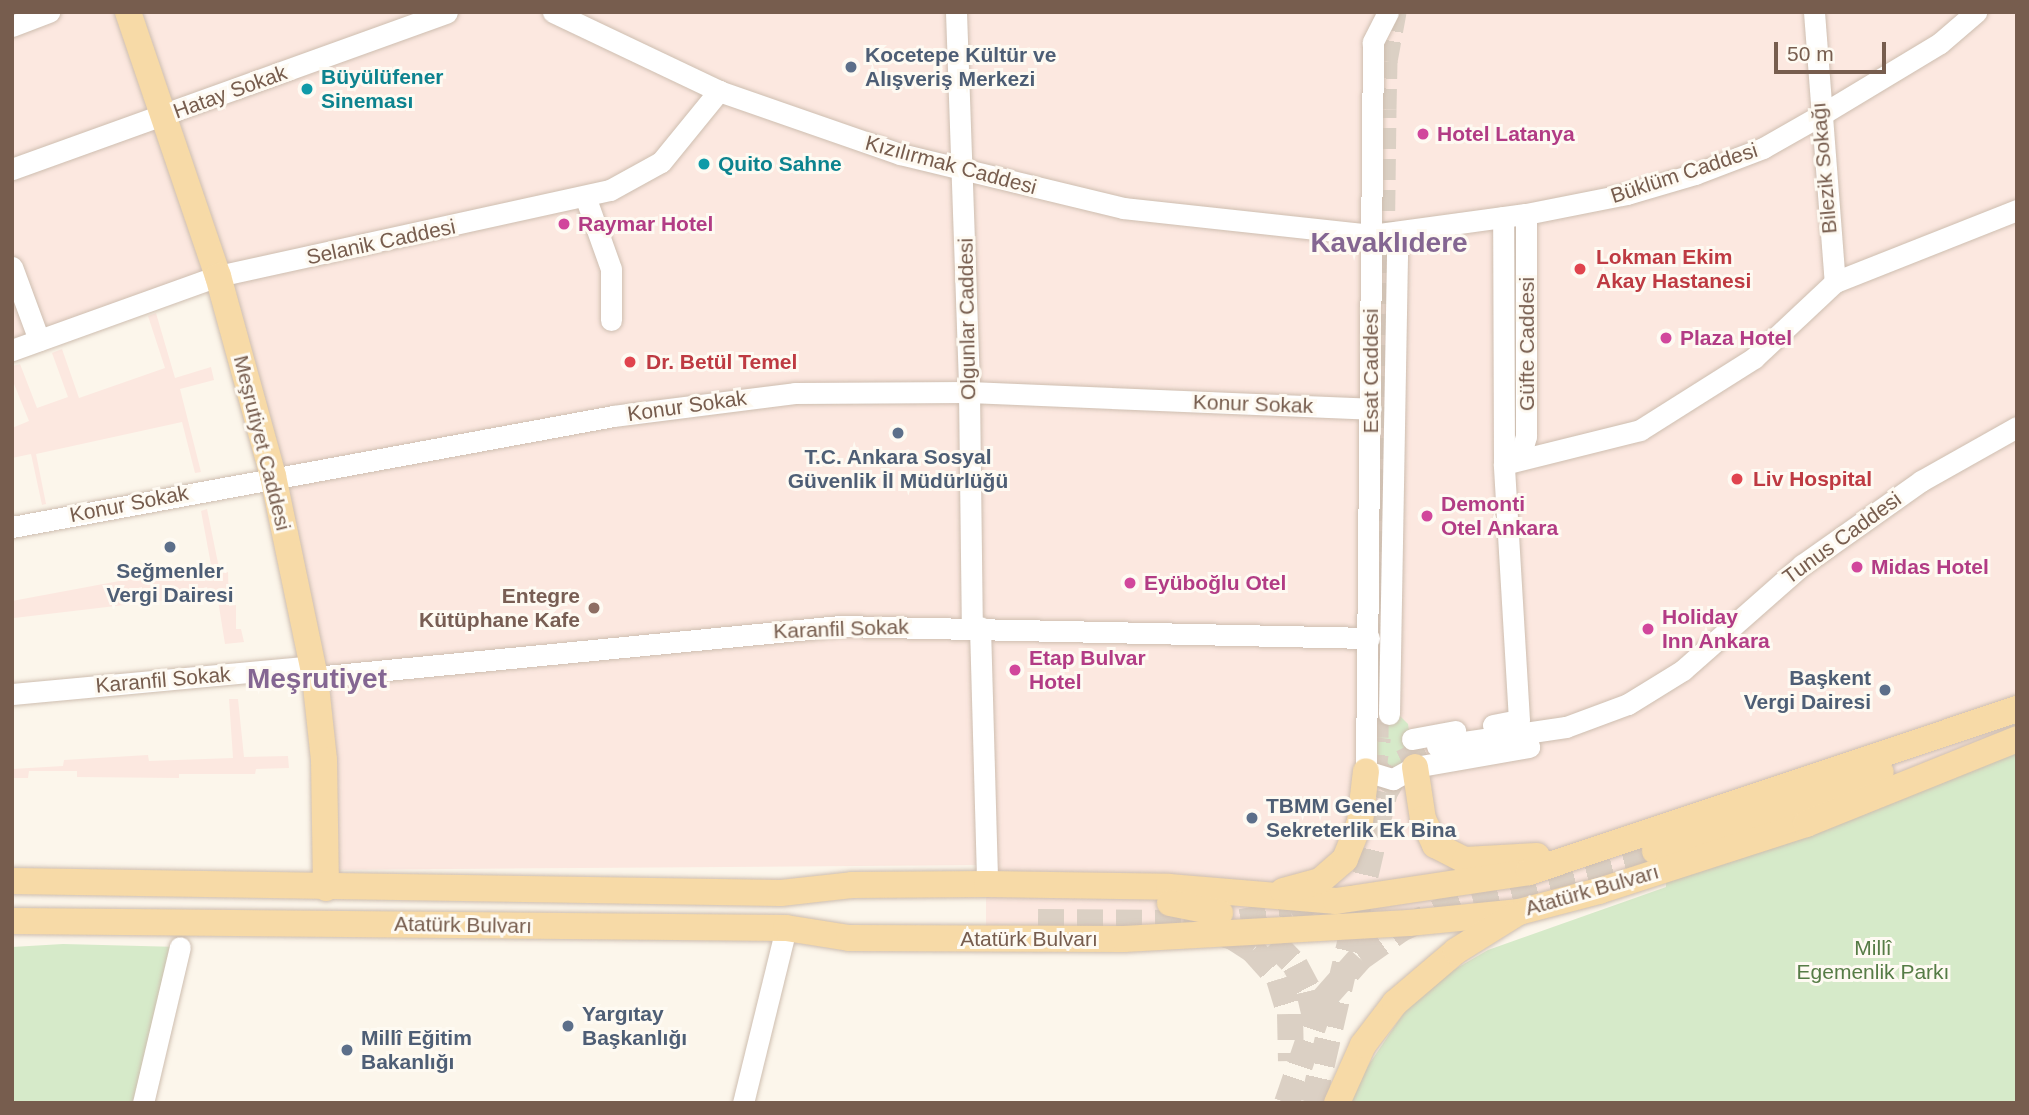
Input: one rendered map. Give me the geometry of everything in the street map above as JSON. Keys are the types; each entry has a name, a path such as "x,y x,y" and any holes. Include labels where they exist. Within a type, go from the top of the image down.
{"main road":[{"name":"Meşrutiyet Caddesi","path":"128,12 218,276 273,476 314,672 324,760 326,888"},
{"name":"Atatürk Bulvarı","path":"12,881 326,888 787,893 852,885 987,884 1169,887 1336,901 1500,878 1976,726 2017,709"},
{"path":"1655,851 1934,753 1976,726"},
{"name":"Atatürk Bulvarı","path":"12,921 786,928 849,938 1189,938 1519,912 1638,878 1806,824 2017,739"},
{"path":"1415,766 1427,833 1447,854 1477,860 1584,853"},
{"path":"1254,896 1306,886 1335,871 1357,832 1366,771"},
{"path":"1624,839 1622,864 1638,878"},
{"path":"787,893 853,900 1145,901 1220,913"},
{"path":"1337,1103 1363,1045 1395,1003 1456,951 1519,912"},
{"path":"786,928 850,922 1038,922"}],"street":[{"path":"12,26 49,12"},
{"name":"Hatay Sokak","path":"12,169 447,12"},
{"name":"Kızılırmak Caddesi","path":"553,12 719,91 900,154 963,171 1123,208 1372,235 1397,234"},
{"name":"Olgunlar Caddesi","path":"956,12 987,884"},
{"name":"Esat Caddesi","path":"1366,771 1373,42 1388,12"},
{"name":"Bilezik Sokağı","path":"1814,12 1819,116 1835,282"},
{"name":"Büklüm Caddesi","path":"1397,234 1526,214 1627,194 1695,174 1763,148 1940,43 1976,12"},
{"name":"Selanik Caddesi","path":"12,351 218,276 586,199 649,171 719,91"},
{"path":"586,199 611,269 611,320"},
{"path":"1504,464 1640,430 1754,358 1835,282 2017,210"},
{"name":"Güfte Caddesi","path":"1504,464 1522,450 1526,436 1526,214"},
{"name":"Güfte Caddesi","path":"1412,738 1519,720 1504,464 1503,217"},
{"name":"Esat Caddesi","path":"1389,714 1397,234"},
{"path":"12,267 39,340"},
{"path":"1505,344 1528,342"},
{"name":"Konur Sokak","path":"12,527 273,476 701,403 822,391 969,392 1371,409"},
{"name":"Tunus Caddesi","path":"1437,746 1566,727 1628,705 1683,670 1802,565 1921,481 2017,427"},
{"name":"Karanfil Sokak","path":"12,694 314,672 816,627 976,627 1369,638"},
{"name":"Tunus Caddesi","path":"1415,766 1568,740 1634,714 1673,686 1683,670"},
{"path":"1366,771 1393,779 1415,766 1412,738 1400,716 1389,714 1380,717 1367,734"},
{"path":"743,1103 786,928"},
{"path":"143,1103 180,947"}],"shaded area":[{"path":"12,12 2017,12 2017,739 1519,912 986,939 986,865 326,870 324,760 218,276 12,350"},
{"path":"156,313 175,378 211,367 214,380 180,389 201,472 195,473 182,422 36,454 46,504 42,505 31,454 12,458 12,428 29,421 12,379 12,366 20,364 37,408 68,397 52,353 62,349 79,398 165,368 148,316"},
{"path":"207,509 220,573 228,572 229,606 236,605 236,629 241,629 244,642 225,644 217,594 14,618 12,622 12,601 130,579 163,574 164,580 212,570 201,511"},
{"path":"229,699 238,699 244,757 288,756 289,768 256,769 255,774 179,774 179,778 77,777 77,771 29,771 28,778 12,778 12,769 63,766 64,760 148,755 149,761 233,758"}],"green space":[{"path":"1389,714 1400,716 1408,724 1415,767 1374,777 1371,725"},
{"name":"Millî Egemenlik Parkı","path":"2017,739 2017,1103 1350,1103 1355,1085 1407,1008 1450,972 1488,950 1666,887 1666,882"},
{"path":"63,944 180,947 143,1103 12,1103 12,947"}],"water":[{"path":"1324,988 1335,992 1339,1003 1335,1014 1324,1018 1313,1014 1309,1003 1313,992"}],"tunnel":[{"path":"1378,737 1387,61 1396,12"},
{"path":"1372,780 1378,737"},
{"path":"1313,1103 1385,792 1402,763 1437,746"},
{"path":"1287,1103 1322,1001 1360,958 1401,929 1472,897 1655,851"},
{"path":"1241,922 1291,913 1325,892"},
{"path":"1038,922 1183,923 1233,937 1253,950 1279,979 1290,1014 1291,1061"},
{"path":"1246,924 1273,942 1295,965 1309,991 1316,1022"}],"place":[{"name":"Kocetepe Kültür ve Alışveriş Merkezi","path":"851,67"},
{"name":"Büyülüfener Sineması","path":"307,89"},
{"name":"Hotel Latanya","path":"1423,134"},
{"name":"Quito Sahne","path":"704,164"},
{"name":"Raymar Hotel","path":"564,224"},
{"name":"Lokman Ekim Akay Hastanesi","path":"1580,269"},
{"name":"Plaza Hotel","path":"1666,338"},
{"name":"Dr. Betül Temel","path":"630,362"},
{"name":"T.C. Ankara Sosyal Güvenlik İl Müdürlüğü","path":"898,433"},
{"name":"Liv Hospital","path":"1737,479"},
{"name":"Demonti Otel Ankara","path":"1427,516"},
{"name":"Seğmenler Vergi Dairesi","path":"170,547"},
{"name":"Midas Hotel","path":"1857,567"},
{"name":"Eyüboğlu Otel","path":"1130,583"},
{"name":"Entegre Kütüphane Kafe","path":"594,608"},
{"name":"Holiday Inn Ankara","path":"1648,629"},
{"name":"Etap Bulvar Hotel","path":"1015,670"},
{"name":"Başkent Vergi Dairesi","path":"1885,690"},
{"name":"TBMM Genel Sekreterlik Ek Bina","path":"1252,818"},
{"name":"Yargıtay Başkanlığı","path":"568,1026"},
{"name":"Millî Eğitim Bakanlığı","path":"347,1050"}],"district":[{"name":"Kavaklıdere","path":"1389,243"},
{"name":"Meşrutiyet","path":"317,679"}]}
